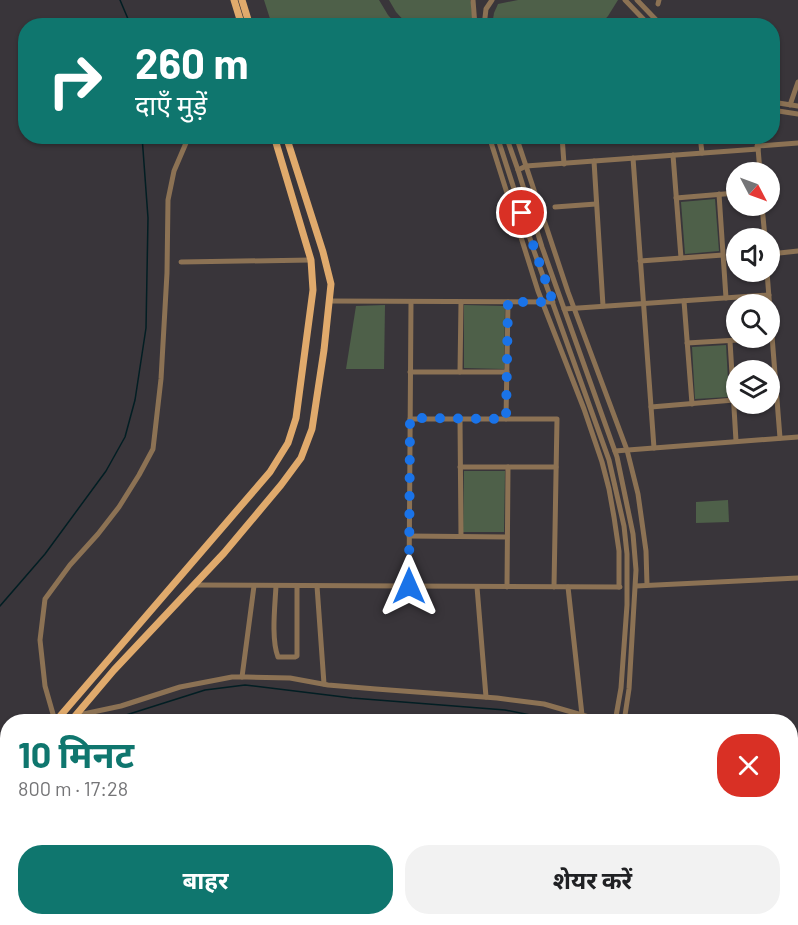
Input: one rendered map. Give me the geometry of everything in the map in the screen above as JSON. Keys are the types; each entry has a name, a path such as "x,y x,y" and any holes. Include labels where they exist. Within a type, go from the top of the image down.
{"main road":[{"path":"234,0 240,18"},
{"path":"242,0 248,18"},
{"path":"61,714 270,472 288,442 296,418 313,290 311,260 276,144"},
{"path":"76,714 114,670 224,554 301,458 312,429 331,284 289,144"}],"street":[{"path":"473,0 474,18"},
{"path":"485,18 486,9 492,0"},
{"path":"625,0 642,18"},
{"path":"637,0 654,18"},
{"path":"790,105 798,82"},
{"path":"780,103 798,106"},
{"path":"780,111 798,114"},
{"path":"518,170 526,166 702,153 798,143"},
{"path":"53,714 45,686 40,640 45,599 70,565 119,507 153,449 163,356 168,200 174,171 186,144"},
{"path":"492,144 542,302 584,409 609,489 619,551 619,587"},
{"path":"500,144 534,251 609,460 624,526 627,554 627,605 621,688 616,714"},
{"path":"509,144 621,474 633,534 636,570 625,714"},
{"path":"519,144 574,308 627,450 639,494 646,551 647,585"},
{"path":"563,144 564,164"},
{"path":"701,144 702,153"},
{"path":"758,144 759,162"},
{"path":"673,155 681,258"},
{"path":"633,158 654,448"},
{"path":"594,161 603,306"},
{"path":"564,309 726,298 719,194"},
{"path":"676,198 726,194"},
{"path":"555,207 596,204"},
{"path":"780,253 798,251"},
{"path":"640,261 723,255"},
{"path":"181,262 311,260"},
{"path":"329,301 553,302"},
{"path":"684,301 692,404"},
{"path":"409,586 411,302"},
{"path":"460,372 461,302"},
{"path":"506,419 508,302"},
{"path":"687,343 726,340"},
{"path":"773,348 780,438"},
{"path":"410,372 507,372"},
{"path":"651,407 726,401"},
{"path":"735,414 736,441"},
{"path":"410,418 556,419 554,587"},
{"path":"460,419 460,536"},
{"path":"615,451 798,436"},
{"path":"460,467 556,467"},
{"path":"507,586 508,467"},
{"path":"410,536 507,537"},
{"path":"636,586 798,578"},
{"path":"194,585 627,587"},
{"path":"242,677 254,586"},
{"path":"276,586 274,639 276,655 281,658 297,656 297,586"},
{"path":"317,586 324,684"},
{"path":"477,586 486,697"},
{"path":"568,587 582,714"},
{"path":"91,714 180,687 232,677 290,678 324,684 486,697 544,704 579,714"}],"green space":[{"path":"264,0 379,0 391,18 270,18"},
{"path":"389,0 470,0 472,18 402,18"},
{"path":"518,0 618,0 606,18 493,18 498,4"},
{"path":"715,199 719,251 685,254 681,202"},
{"path":"385,305 384,369 346,369 356,306"},
{"path":"464,305 505,306 504,369 464,368"},
{"path":"726,345 726,397 695,399 692,347"},
{"path":"464,471 505,471 504,532 463,532"},
{"path":"728,500 729,522 696,523 696,502"}],"waterway":[{"path":"120,0 128,18"},
{"path":"0,606 45,554 106,471 125,437 135,400 146,328 148,218 143,144"},
{"path":"129,714 205,690 245,685 352,698 505,710 525,714"}],"route":[{"path":"409,586 410,418 506,419 508,302 553,302 522,213"}]}
